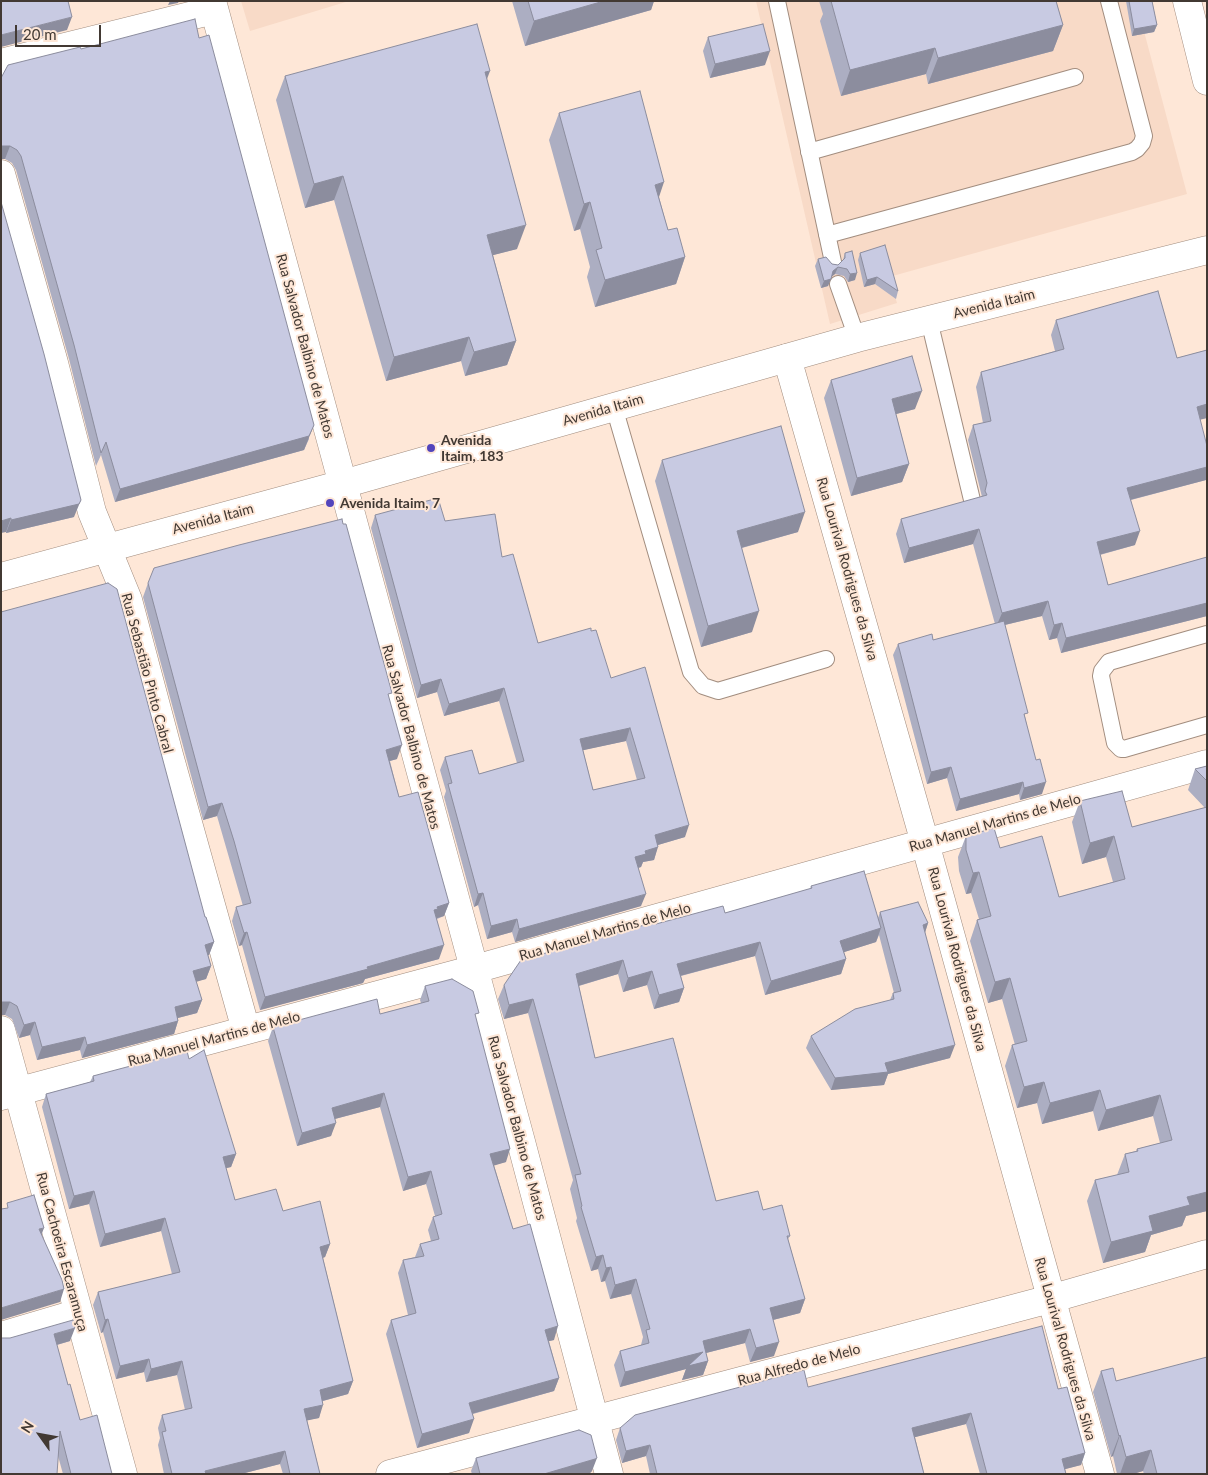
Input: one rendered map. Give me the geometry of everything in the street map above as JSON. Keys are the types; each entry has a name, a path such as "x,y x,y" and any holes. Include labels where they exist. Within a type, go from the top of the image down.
{"street":[{"path":"1187,1 1207,81"},
{"path":"1,63 213,6"},
{"name":"Rua Salvador Balbino de Matos","path":"213,6 475,969 609,1474"},
{"name":"Rua Sebastião Pinto Cabral","path":"1,174 54,363 92,512 128,600 246,1030"},
{"name":"Avenida Itaim","path":"1,578 343,484 857,338 1207,250"},
{"name":"Rua Lourival Rodrigues da Silva","path":"787,358 925,843 1100,1474"},
{"name":"Rua Manuel Martins de Melo","path":"10,1093 475,969 1207,764"},
{"name":"Rua Cachoeira Escaramuça","path":"1,1030 10,1093 79,1313 123,1474"},
{"name":"Rua Alfredo de Melo","path":"390,1474 1050,1299 1207,1254"},
{"path":"1,1336 79,1313"}],"lane":[{"path":"777,1 832,262"},
{"path":"827,235 1132,152 1137,149 1142,143 1144,136 1109,1"},
{"path":"809,152 1075,77"},
{"path":"838,284 857,338"},
{"path":"928,320 972,500"},
{"path":"614,407 691,672 703,686 718,691 826,659"},
{"path":"1207,634 1109,662 1102,671 1101,676 1115,743 1121,749 1207,725"}],"shaded area":[{"path":"241,1 349,1 250,31"},
{"path":"756,1 1136,1 1187,194 889,277 897,303 830,324"}],"building":[{"path":"1,1 68,1 72,17 1,35"},
{"path":"528,1 604,1 534,21"},
{"path":"831,1 1056,1 1063,25 938,58 935,48 850,70"},
{"path":"1129,1 1152,1 1157,25 1134,29"},
{"path":"195,19 199,38 209,35 314,425 309,436 120,489 106,442 101,453 74,345 21,156 17,150 10,146 1,146 1,78 8,65 80,47 81,49"},
{"path":"477,24 490,71 485,72 526,225 487,235 516,341 474,352 469,337 394,357 343,176 314,184 285,76"},
{"path":"763,24 770,51 715,64 708,37"},
{"path":"640,91 664,182 655,185 668,230 677,228 685,257 605,280 596,250 602,248 590,202 584,204 559,113"},
{"path":"1,202 44,354 81,500 79,504 1,521"},
{"path":"885,245 898,291 877,277 867,280 860,253"},
{"path":"852,251 857,273 850,274 847,269 838,267 833,271 831,279 824,281 818,259 826,257 832,264 838,265 845,258 845,253"},
{"path":"1158,291 1177,358 1207,350 1207,404 1197,407 1207,446 1207,467 1127,488 1140,531 1097,542 1108,585 1207,557 1207,603 1066,638 1062,623 1054,625 1048,601 1002,613 979,529 909,548 901,519 987,495 985,491 987,483 973,425 991,421 981,372 1064,349 1056,320"},
{"path":"912,356 922,391 892,399 909,464 857,478 831,380"},
{"path":"781,426 805,512 737,531 759,611 708,626 662,460"},
{"path":"438,498 445,521 495,514 502,557 513,554 538,643 591,628 591,631 596,630 611,678 645,667 689,825 655,835 658,847 645,851 646,854 635,857 646,894 519,929 517,919 491,926 483,893 478,894 448,784 452,783 445,757 472,750 479,774 524,761 504,688 449,704 441,679 421,685 375,515","holes":["630,728 645,778 593,790 580,739"]},
{"path":"342,519 343,524 346,524 392,693 388,694 402,745 386,750 399,797 418,792 449,903 434,910 444,945 367,967 368,969 265,997 247,932 244,933 236,907 251,903 234,841 222,803 208,807 148,583 154,568"},
{"path":"108,583 117,589 205,917 214,942 205,945 211,966 193,971 202,1000 175,1007 178,1021 87,1045 85,1037 42,1047 35,1022 24,1025 17,1006 10,1002 1,1002 1,612"},
{"path":"1004,621 1028,713 1024,714 1036,760 1040,759 1046,782 1024,788 1023,782 960,799 951,767 931,772 898,644 932,634 933,640"},
{"path":"1207,766 1207,781 1195,769"},
{"path":"1122,791 1132,827 1207,807 1207,1192 1187,1197 1190,1205 1149,1216 1153,1231 1111,1242 1095,1180 1129,1172 1125,1154 1172,1140 1160,1095 1106,1110 1100,1090 1050,1103 1044,1082 1024,1087 1012,1045 1027,1041 1010,978 995,982 977,920 991,916 979,872 973,873 966,850 966,836 994,828 1000,848 1042,836 1059,897 1125,879 1114,836 1090,843 1080,801"},
{"path":"864,871 881,928 840,941 846,959 771,981 760,942 677,964 684,988 659,995 652,971 628,978 623,960 576,974 595,1058 673,1038 716,1201 758,1191 763,1210 782,1205 790,1236 787,1236 805,1299 770,1308 779,1342 756,1348 750,1329 703,1341 708,1361 688,1366 703,1352 625,1372 620,1351 649,1343 646,1330 650,1329 636,1279 615,1285 611,1267 606,1268 603,1255 596,1257 581,1207 575,1175 581,1174 533,999 509,1005 504,985 521,960 655,922 656,924 723,906 725,913"},
{"path":"918,902 928,923 923,925 955,1045 885,1063 888,1072 835,1078 811,1036 855,1009 894,999 893,993 901,991 880,912"},
{"path":"452,979 473,991 479,1013 475,1014 510,1149 490,1154 513,1229 530,1224 558,1326 545,1330 559,1378 469,1403 474,1419 422,1434 391,1320 416,1313 403,1260 424,1256 420,1244 439,1239 433,1217 442,1214 431,1171 408,1177 384,1093 332,1108 336,1123 302,1133 273,1027 377,999 380,1014 429,1001 425,986"},
{"path":"204,1050 236,1154 223,1157 235,1200 276,1189 283,1211 320,1201 330,1244 320,1247 353,1381 320,1390 323,1405 304,1409 320,1474 290,1474 285,1451 205,1471 206,1474 172,1474 162,1432 166,1431 162,1415 192,1408 182,1361 151,1369 149,1359 120,1366 108,1319 105,1320 98,1292 180,1272 165,1218 105,1234 94,1191 74,1196 46,1094 94,1081 93,1076 187,1051 189,1059"},
{"path":"34,1195 44,1228 39,1229 62,1280 64,1289 1,1308 1,1209 8,1208 7,1203"},
{"path":"73,1320 75,1328 54,1334 80,1420 97,1415 112,1474 71,1474 60,1431 57,1474 1,1474 1,1338 10,1338"},
{"path":"1042,1326 1058,1389 1067,1387 1085,1453 1062,1459 1066,1474 987,1474 971,1413 912,1428 924,1474 657,1474 650,1445 626,1451 620,1428 635,1415 804,1370 808,1387"},
{"path":"1207,1357 1207,1474 1157,1474 1151,1450 1126,1457 1101,1371 1113,1368 1116,1381"},
{"path":"579,1430 591,1435 597,1458 544,1474 480,1474 476,1458"}],"place":[{"name":"Avenida Itaim, 183","path":"431,448"},
{"name":"Avenida Itaim, 7","path":"330,503"}]}
